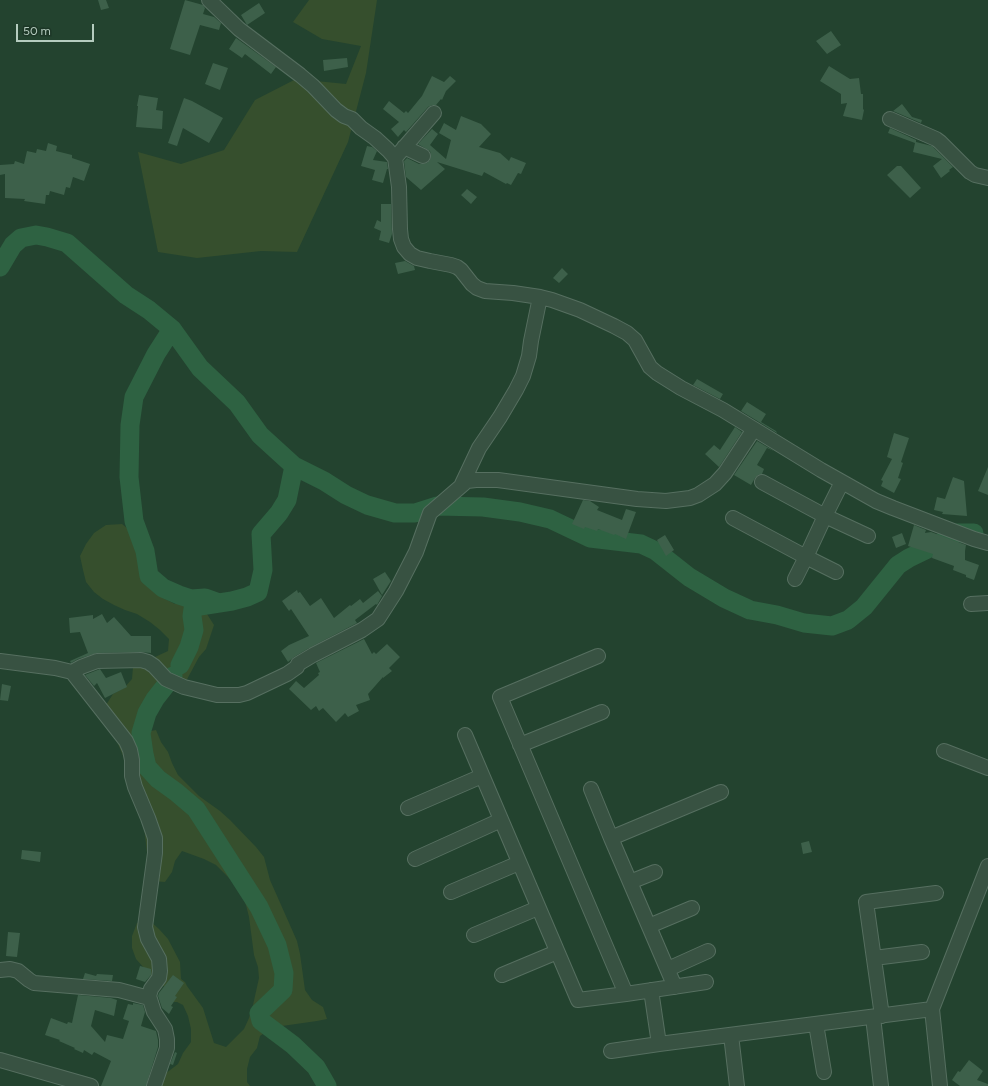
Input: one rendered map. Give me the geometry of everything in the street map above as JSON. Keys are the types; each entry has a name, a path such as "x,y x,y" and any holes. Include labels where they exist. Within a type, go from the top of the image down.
{"street":[{"path":"209,0 244,33 300,74 336,110 344,116 352,119 361,128 375,138 395,158 399,187 401,234 404,247 410,254 417,258 457,267 472,284 485,291 540,297 558,302 575,308 626,333 635,340 650,367 657,373 681,388 718,407 842,482 876,501 988,543"},
{"path":"395,158 434,113"},
{"path":"890,119 936,139 970,172 975,175 988,178"},
{"path":"404,147 423,156"},
{"path":"462,484 479,448 500,417 523,376 529,356 540,297"},
{"path":"72,672 97,661 135,660 148,662 154,666 167,680 184,687 217,694 234,695 247,693 287,674 297,667 298,664 313,654 362,630 378,619 396,591 416,552 431,511 467,480 498,480 637,499 666,501 690,498 698,495 715,484 725,473 754,429"},
{"path":"762,482 825,516 868,536"},
{"path":"795,579 842,482"},
{"path":"733,518 836,572"},
{"path":"971,604 988,603"},
{"path":"598,656 500,697 626,994"},
{"path":"0,661 54,668 72,672 129,746 132,760 132,776 135,787 155,838 155,853 145,928 148,939 159,960 160,971 159,978 150,992 149,998 154,1012 165,1029 167,1039 166,1048 154,1086"},
{"path":"520,745 602,712"},
{"path":"465,735 578,1000 706,982"},
{"path":"944,751 988,768"},
{"path":"408,808 482,776"},
{"path":"591,789 675,987"},
{"path":"612,838 721,792"},
{"path":"414,859 501,820"},
{"path":"451,892 519,863"},
{"path":"940,1086 932,1009 988,866"},
{"path":"630,882 656,872"},
{"path":"881,1086 874,958 866,902 936,893"},
{"path":"474,935 538,908"},
{"path":"649,926 692,908"},
{"path":"502,975 557,952"},
{"path":"668,969 708,952"},
{"path":"874,958 922,952"},
{"path":"0,970 10,969 18,971 34,983 120,990 149,998"},
{"path":"651,990 659,1044"},
{"path":"611,1051 932,1009"},
{"path":"816,1024 824,1072"},
{"path":"731,1035 737,1086"},
{"path":"0,1060 91,1086"}],"green space":[{"path":"309,0 377,0 366,73 348,142 297,252 261,251 197,258 158,252 138,152 181,164 224,150 255,100 296,79 346,84 361,46 322,39 293,22"},
{"path":"122,524 132,532 141,568 146,580 163,598 175,604 188,604 193,609 207,614 214,625 206,649 199,657 184,685 175,674 170,679 160,683 151,691 150,703 141,733 156,730 178,775 199,796 230,820 264,857 270,880 297,941 305,990 312,1000 323,1007 327,1019 270,1029 260,1036 257,1048 250,1057 247,1069 247,1082 250,1086 159,1086 157,1080 178,1064 183,1053 191,1042 191,1029 188,1016 183,1005 173,1002 166,988 153,978 136,959 132,948 132,936 137,923 150,921 168,939 180,962 181,979 185,982 203,1008 214,1043 226,1047 244,1029 253,1005 259,978 246,905 241,893 233,882 216,865 182,851 175,861 172,872 165,882 153,881 149,870 143,818 132,777 112,730 106,705 113,694 124,688 132,679 133,667 142,658 155,657 168,651 169,639 150,622 137,614 114,605 94,592 86,582 80,556 94,533 106,525"}],"building":[{"path":"98,0 106,0 109,8 101,10"},
{"path":"185,0 203,5 205,8 203,14 214,17 221,23 219,30 200,25 190,55 170,49"},
{"path":"259,3 265,13 247,25 241,15"},
{"path":"831,31 841,45 827,54 816,41"},
{"path":"236,38 276,67 271,74 245,54 242,58 229,49"},
{"path":"347,58 348,67 324,71 323,60"},
{"path":"213,63 228,68 220,90 205,84"},
{"path":"829,66 850,79 859,78 861,94 863,94 864,110 862,120 843,116 847,103 841,104 841,94 820,81"},
{"path":"432,76 444,82 450,76 456,81 446,91 442,100 441,99 436,105 428,107 406,132 404,130 398,137 391,129 399,122 383,109 389,101 404,113 406,111 408,113 422,96"},
{"path":"139,95 158,98 156,110 163,111 162,129 136,127"},
{"path":"184,98 223,118 209,143 183,128 177,146 168,143"},
{"path":"902,104 912,117 922,120 921,123 893,111"},
{"path":"461,116 481,124 491,134 479,147 500,153 509,161 511,157 526,163 521,174 518,173 511,185 506,184 484,172 482,176 437,162 445,169 421,190 406,177 404,161 407,158 419,164 427,163 430,160 430,151 418,144 432,129 438,134 430,145 446,159 451,140 439,133 444,123 456,130"},
{"path":"890,128 916,140 916,142 932,146 953,167 941,178 933,166 942,159 913,152 915,143 888,133"},
{"path":"48,143 57,146 56,151 72,155 72,158 90,164 84,181 73,177 70,188 66,187 64,195 50,191 49,195 46,195 45,204 24,201 25,199 5,198 5,174 0,175 0,165 14,164 15,161 24,164 27,151 36,153 37,149 46,151"},
{"path":"367,146 372,147 377,151 373,160 387,162 388,169 383,183 372,180 375,170 361,166"},
{"path":"897,166 901,166 921,188 910,198 887,175"},
{"path":"467,189 477,197 471,204 461,195"},
{"path":"381,204 391,204 392,234 389,243 379,240 381,231 374,228 377,220 381,222"},
{"path":"405,261 414,266 415,270 398,274 395,263"},
{"path":"562,268 568,274 559,283 553,278"},
{"path":"697,379 723,394 720,399 693,385"},
{"path":"747,402 766,414 761,422 777,433 741,411"},
{"path":"735,427 742,432 719,467 705,454 714,445 720,450"},
{"path":"894,433 909,438 901,462 903,463 898,478 901,479 894,493 881,486 883,481 881,480 892,459 887,457"},
{"path":"757,441 774,451 767,448 757,465 764,469 762,474 755,478 751,485 734,475"},
{"path":"988,467 988,495 978,491"},
{"path":"953,477 964,481 967,516 942,514 943,512 934,510 937,497 945,499"},
{"path":"583,500 590,501 599,507 597,510 622,520 626,509 636,512 626,539 598,529 597,531 585,527 584,529 572,524"},
{"path":"914,525 926,530 925,533 931,532 966,545 965,560 979,565 974,580 953,570 954,566 932,558 933,554 908,546"},
{"path":"902,533 906,544 896,548 892,537"},
{"path":"665,535 674,550 666,556 657,540"},
{"path":"385,572 391,581 382,595 373,579"},
{"path":"297,590 310,606 321,598 334,618 360,599 363,603 378,591 382,596 377,605 376,604 355,620 357,623 309,648 288,662 281,651 289,645 309,636 291,609 289,611 282,601"},
{"path":"102,614 107,623 114,617 131,636 151,636 151,653 97,653 78,659 71,663 70,661 88,653 80,632 70,633 69,618 93,615 93,619"},
{"path":"364,639 372,654 374,652 376,654 387,644 400,657 389,668 392,671 383,677 368,694 370,700 356,705 359,711 348,717 345,713 336,722 323,708 319,711 316,706 311,710 289,689 296,681 304,688 319,675 318,673 320,672 316,663"},
{"path":"100,669 106,678 121,672 127,687 105,698 97,683 94,686 85,675"},
{"path":"2,684 11,686 8,701 0,700"},
{"path":"809,841 812,852 803,854 801,843"},
{"path":"22,850 41,852 40,862 21,859"},
{"path":"8,932 20,933 17,957 6,956"},
{"path":"140,966 151,969 151,975 145,982 136,979"},
{"path":"85,973 96,976 97,974 113,975 112,981 83,979"},
{"path":"173,975 184,983 175,996 177,997 171,1006 173,1007 169,1014 162,1008 158,996"},
{"path":"78,995 111,998 117,1000 114,1016 95,1010 91,1026 105,1042 107,1035 123,1039 129,1021 123,1019 128,1004 133,1005 133,1003 143,1005 145,1012 141,1026 156,1031 158,1040 158,1047 146,1086 101,1086 111,1061 94,1052 92,1055 84,1050 83,1053 59,1041 60,1040 45,1035 51,1018 67,1024 68,1022 72,1023"},
{"path":"175,1052 177,1053 173,1065 170,1064"},
{"path":"969,1060 983,1071 977,1080 988,1084 988,1086 960,1086 952,1080 958,1071 960,1072"}],"waterway":[{"path":"0,267 13,245 21,238 36,235 67,243 126,295 149,310 172,329 200,368 237,403 260,435 294,466 367,505 395,513 415,513 437,506 483,507 520,512 550,519 590,538 641,544 656,551 689,577 724,598 750,610 777,615 804,623 832,626 848,620 864,607 898,565 956,533 974,533"},
{"path":"172,329 156,354 134,397 130,425 129,477 134,521 145,551 149,576 163,588 179,595 191,599 205,598 219,603"},
{"path":"180,665 189,647 194,630 192,616 193,609 200,606 232,601 258,592 263,570 261,534 279,513 287,500 294,466"},
{"path":"173,676 155,699 147,713 141,733 147,767 158,779 196,809 259,907 277,945 284,973 283,990 259,1013 261,1021 293,1045 316,1067 327,1086"}]}
